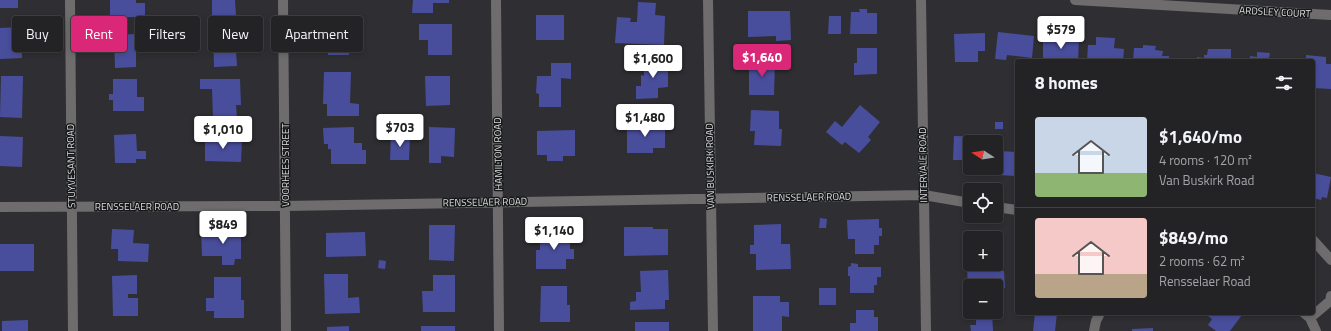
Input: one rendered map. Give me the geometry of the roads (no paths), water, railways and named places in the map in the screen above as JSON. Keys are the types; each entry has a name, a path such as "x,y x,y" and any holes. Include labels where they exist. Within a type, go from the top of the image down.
{"street":[{"name":"STUYVESANT ROAD","path":"70,0 73,331"},
{"name":"VOORHEES STREET","path":"284,0 286,331"},
{"name":"HAMILTON ROAD","path":"496,0 499,331"},
{"name":"VAN BUSKIRK ROAD","path":"708,0 713,331"},
{"name":"INTERVALE ROAD","path":"920,0 926,331"},
{"name":"ARDSLEY COURT","path":"1075,0 1331,15"},
{"name":"RENSSELAER ROAD","path":"0,207 285,206 924,195 963,202"},
{"path":"1003,208 1015,210"},
{"path":"1315,242 1331,260"},
{"path":"1315,311 1330,301 1331,296"},
{"path":"1094,331 1099,315"},
{"path":"1307,316 1316,331"}]}
